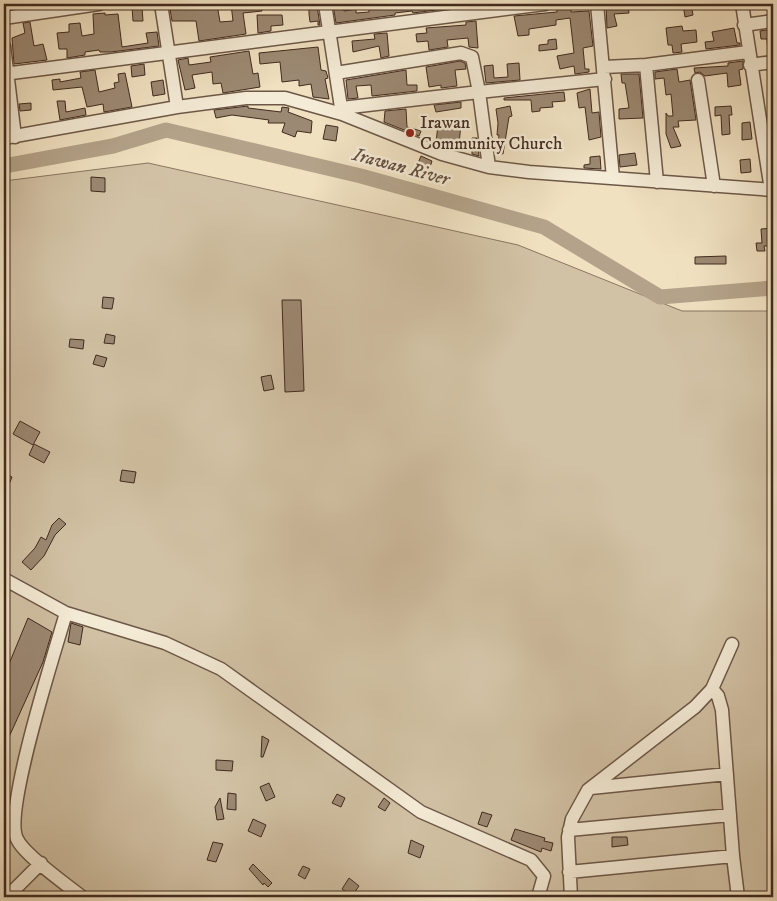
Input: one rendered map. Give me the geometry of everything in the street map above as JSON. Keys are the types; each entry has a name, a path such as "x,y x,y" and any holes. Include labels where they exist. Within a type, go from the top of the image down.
{"street":[{"path":"4,18 99,4"},
{"path":"161,4 177,107"},
{"path":"325,4 342,111"},
{"path":"6,74 545,4"},
{"path":"598,4 612,178"},
{"path":"4,46 9,138 177,107 246,98 285,98 342,111 417,145 489,167 528,172 772,190 750,65 742,4"},
{"path":"744,25 773,21"},
{"path":"342,111 605,73 646,65 748,52"},
{"path":"336,73 461,53 472,57 479,92 489,167"},
{"path":"750,65 773,62"},
{"path":"646,65 657,182"},
{"path":"698,80 714,186"},
{"path":"4,579 66,613 165,643 221,669 421,812 531,860 544,876 538,897"},
{"path":"66,613 26,754 13,821 18,842 82,897"},
{"path":"571,897 569,830 572,818 591,788 695,707 712,689 732,644"},
{"path":"712,689 718,696 722,710 738,897"},
{"path":"591,788 727,774"},
{"path":"569,830 730,815"},
{"path":"569,872 733,856"},
{"path":"26,897 12,893 41,863"}],"shaded area":[{"path":"148,163 518,245 682,311 773,311 773,897 4,897 4,181"}],"building":[{"path":"6,4 27,4 28,6 7,9"},
{"path":"182,4 217,4 220,22 233,21 231,4 261,4 262,11 243,13 246,34 199,41 196,21 172,21 170,9 182,7"},
{"path":"343,4 344,11 356,9 356,13 369,12 369,8 394,4 459,4 459,7 413,13 412,11 395,13 395,15 336,23 333,5"},
{"path":"606,4 628,4 629,13 614,14 617,26 607,28"},
{"path":"683,4 705,4 705,7 692,9 693,15 685,17"},
{"path":"317,6 320,25 318,25 318,21 310,22 309,8"},
{"path":"132,7 142,7 143,21 133,21"},
{"path":"571,7 571,12 589,11 593,46 583,48 585,69 589,69 589,72 575,74 574,66 560,69 557,56 574,53 570,18 556,20 556,25 529,29 529,35 518,36 514,16 557,12 557,9"},
{"path":"105,13 105,15 118,14 122,47 148,43 146,33 157,32 159,46 111,52 100,52 99,50 67,58 67,49 59,49 57,33 69,32 69,24 80,23 82,36 94,34 93,14"},
{"path":"257,15 282,15 283,25 271,26 271,31 258,33"},
{"path":"476,21 478,48 469,47 468,38 447,40 448,47 429,50 428,41 417,42 416,34 427,33 426,28 466,25 466,22"},
{"path":"30,22 34,46 43,44 47,60 14,64 12,38 25,33 23,23"},
{"path":"682,26 683,31 696,30 697,42 681,44 682,52 673,53 672,45 668,45 666,28"},
{"path":"734,28 737,43 740,43 740,45 706,49 705,42 714,41 712,32"},
{"path":"773,29 773,54 768,54 767,39 761,39 760,31"},
{"path":"387,33 389,56 381,58 379,46 353,52 352,41 375,39 374,34"},
{"path":"556,39 557,49 539,51 539,45 548,44 548,40"},
{"path":"318,47 321,70 326,71 328,78 325,79 329,99 313,97 311,84 299,86 299,80 282,82 280,62 260,64 259,53"},
{"path":"249,51 253,74 258,73 260,87 223,93 221,83 213,84 212,72 192,75 195,88 185,90 178,60 188,58 189,65 211,62 210,57"},
{"path":"460,61 465,63 466,69 455,70 457,86 441,88 441,85 429,87 426,67"},
{"path":"743,61 743,69 739,70 741,85 728,87 727,73 705,76 700,72 695,73 694,68 728,66 728,63"},
{"path":"519,63 520,80 486,83 484,66 493,65 494,78 508,77 507,64"},
{"path":"144,64 145,75 132,77 131,66"},
{"path":"677,69 679,82 690,80 696,120 678,121 679,127 673,127 681,146 671,148 666,134 666,113 668,116 673,116 671,94 666,95 664,78 655,79 655,72"},
{"path":"95,70 99,92 115,88 114,83 119,82 118,74 125,73 132,107 104,112 103,104 87,107 82,87 53,90 52,80 60,79 60,82 81,78 80,72"},
{"path":"406,70 407,85 417,85 417,91 372,96 371,85 356,86 358,98 348,99 346,80"},
{"path":"621,74 639,74 643,118 619,119 619,109 629,108 625,83 622,83"},
{"path":"163,80 165,94 153,96 151,82"},
{"path":"590,89 592,113 599,112 601,137 589,140 585,107 579,108 577,93"},
{"path":"564,92 565,101 552,102 553,107 540,108 540,111 532,112 531,100 504,100 504,98"},
{"path":"57,101 65,101 66,112 85,108 86,115 60,120"},
{"path":"461,102 461,108 436,112 434,105"},
{"path":"31,103 31,110 20,111 19,104"},
{"path":"248,106 248,108 281,112 282,107 289,108 288,112 312,121 311,133 297,131 295,137 282,132 285,123 268,123 269,120 232,115 216,118 214,110"},
{"path":"510,106 512,116 509,117 503,154 497,153 499,135 497,135 496,109"},
{"path":"731,106 732,115 729,115 730,134 722,135 721,115 715,116 715,107"},
{"path":"406,109 407,127 421,131 419,136 384,122 385,111"},
{"path":"750,122 752,139 742,140 742,123"},
{"path":"461,123 459,145 436,143 438,124"},
{"path":"326,125 338,127 336,141 323,139"},
{"path":"472,138 477,138 479,156 472,154"},
{"path":"635,153 637,165 620,167 619,155"},
{"path":"421,156 432,161 430,167 418,163"},
{"path":"600,156 601,169 584,168 584,165 590,164 590,157"},
{"path":"750,159 751,172 741,173 740,160"},
{"path":"91,177 105,178 105,192 91,191"},
{"path":"773,228 773,246 764,246 765,251 757,251 756,243 762,243 761,229"},
{"path":"726,256 726,264 695,264 695,257"},
{"path":"103,297 114,298 112,309 102,308"},
{"path":"282,300 301,300 304,391 285,392"},
{"path":"106,334 115,336 114,344 104,343"},
{"path":"70,339 84,340 83,349 69,347"},
{"path":"96,355 107,358 104,367 93,364"},
{"path":"271,375 274,389 264,391 261,377"},
{"path":"20,421 40,432 33,445 13,434"},
{"path":"34,444 50,452 44,463 29,455"},
{"path":"122,470 136,472 134,483 120,481"},
{"path":"4,473 12,477 4,497"},
{"path":"59,518 66,524 55,535 44,556 31,570 22,562 35,548 41,537 46,540 52,525"},
{"path":"28,618 52,632 43,662 4,748 4,676"},
{"path":"71,623 83,627 80,645 68,642"},
{"path":"262,736 269,740 263,757 261,757"},
{"path":"216,760 233,761 232,771 216,770"},
{"path":"269,783 275,797 266,801 260,787"},
{"path":"228,793 236,794 236,810 227,809"},
{"path":"337,794 345,798 341,807 332,803"},
{"path":"220,798 224,819 217,820 215,807"},
{"path":"384,798 390,803 385,811 378,807"},
{"path":"482,812 492,815 487,827 478,824"},
{"path":"253,819 266,825 261,837 248,831"},
{"path":"515,829 545,838 544,841 553,843 551,851 542,848 541,852 511,840"},
{"path":"612,837 627,837 628,845 612,847"},
{"path":"411,840 424,846 420,858 408,853"},
{"path":"213,842 223,844 216,862 207,860"},
{"path":"253,864 272,883 268,887 264,883 263,885 249,869"},
{"path":"303,866 310,869 305,879 298,875"},
{"path":"349,878 359,886 352,896 342,889"}],"waterway":[{"name":"Irawan River","path":"4,166 113,146 166,130 361,176 544,227 660,297 773,288"}],"place":[{"name":"Irawan Community Church","path":"410,133"}]}
